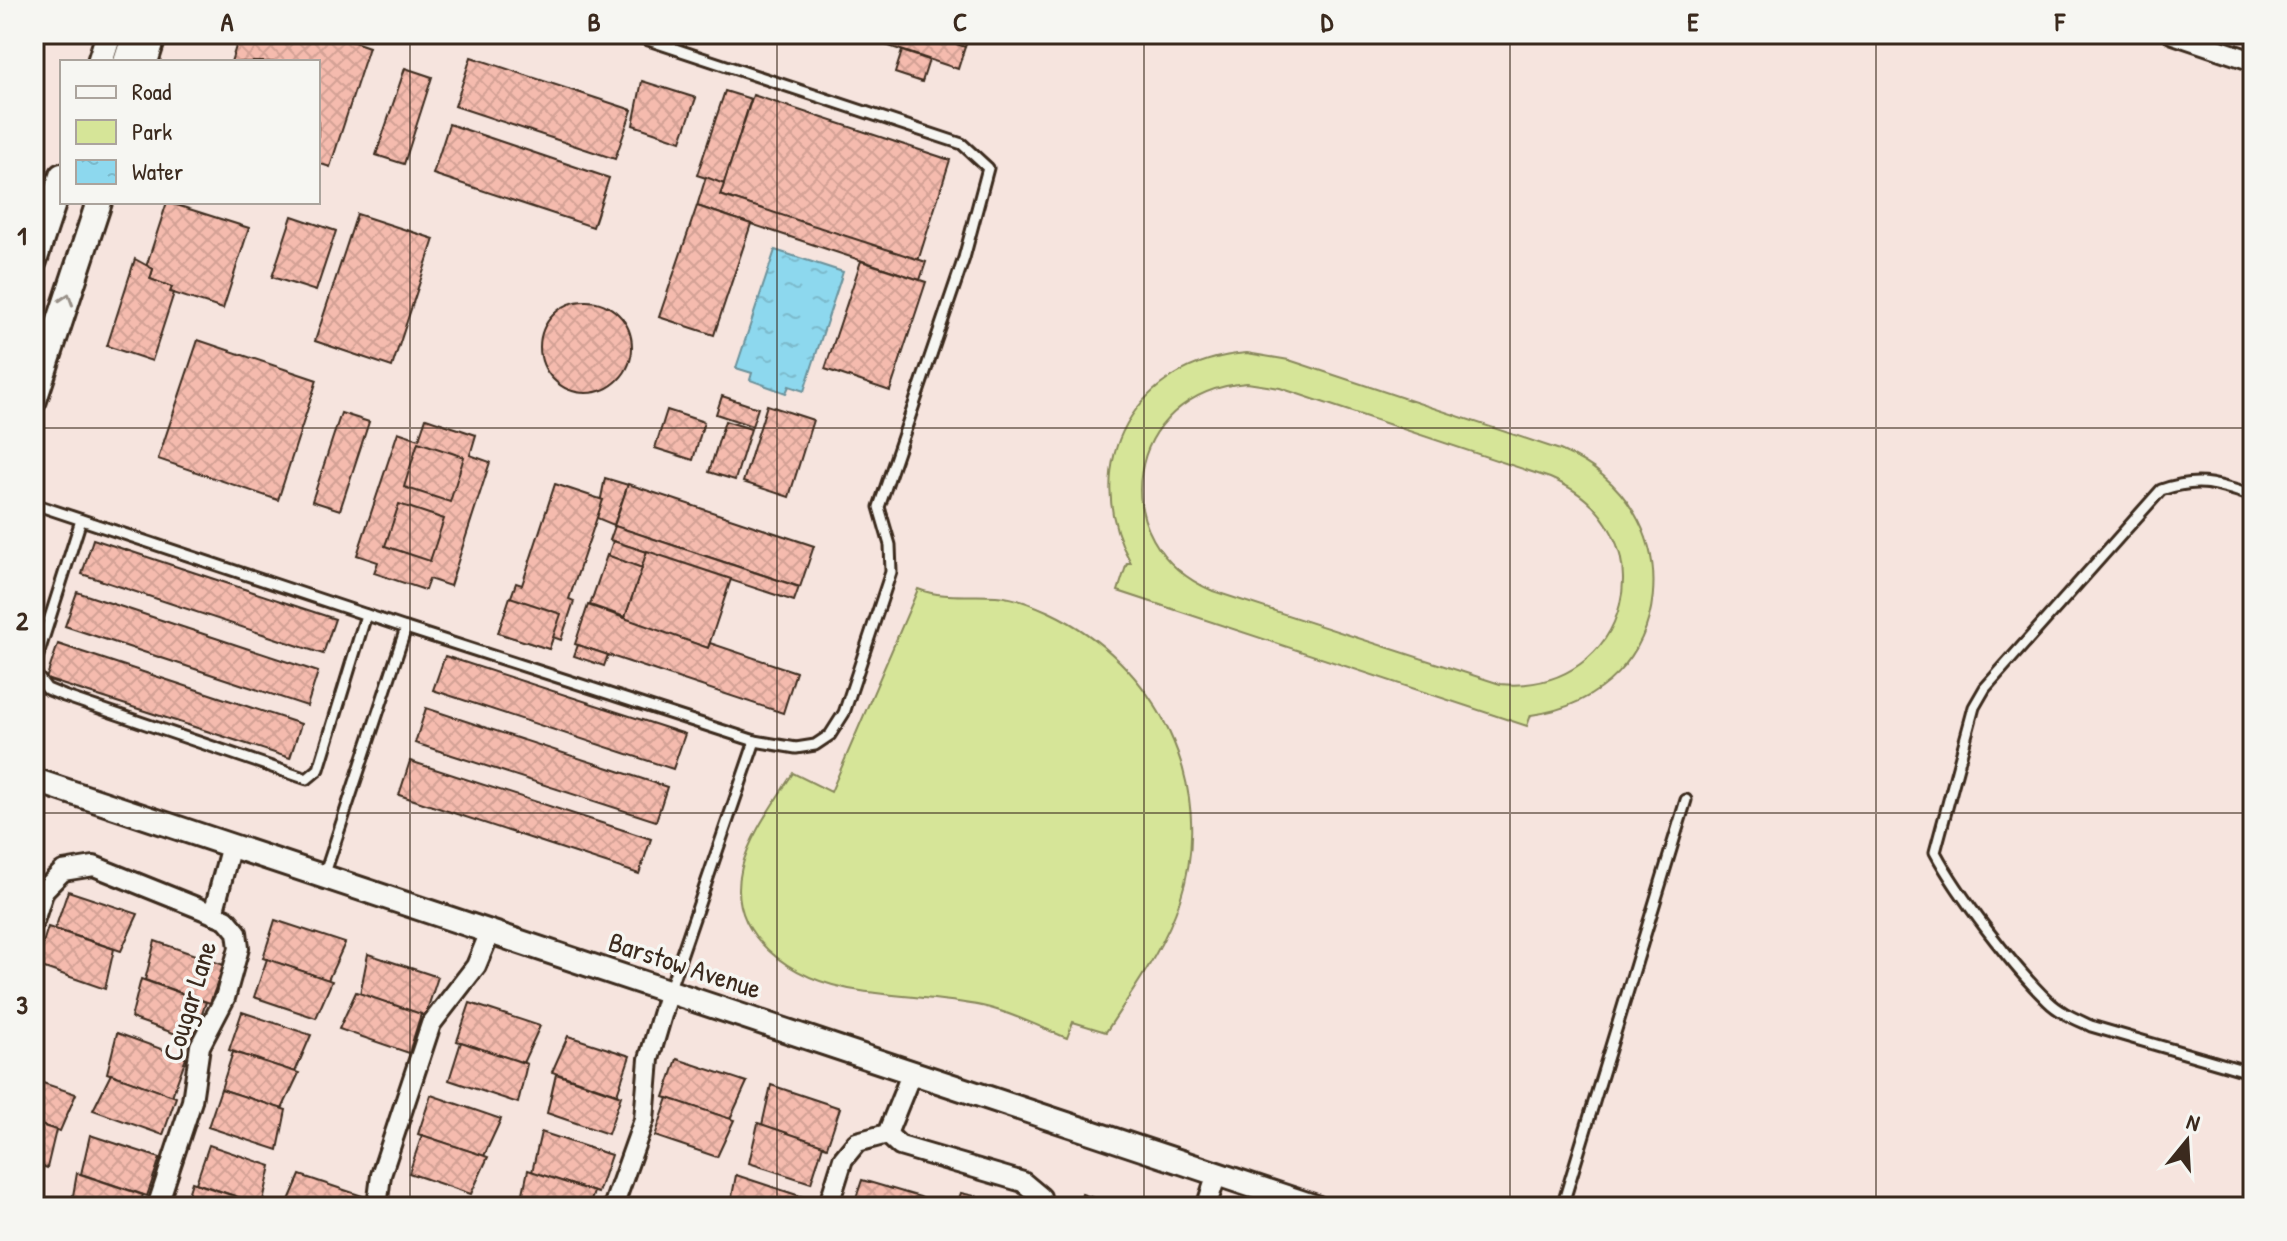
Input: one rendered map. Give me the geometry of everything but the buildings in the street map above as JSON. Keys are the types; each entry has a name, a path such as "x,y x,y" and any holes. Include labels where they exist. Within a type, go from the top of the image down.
{"main road":[{"path":"101,60 109,34"},
{"path":"127,60 135,34"},
{"path":"146,60 154,34"},
{"path":"34,261 60,182"},
{"path":"82,254 91,204"},
{"path":"34,400 98,204"}],"street":[{"path":"2173,34 2253,61"},
{"name":"Barstow Avenue","path":"34,780 1316,1207"},
{"name":"Cougar Lane","path":"213,914 231,845"},
{"name":"Cougar Lane","path":"34,921 44,890 63,871 94,866 226,919 237,932 239,948 225,998 200,1046 192,1101 157,1207"},
{"path":"377,1207 381,1175 431,1024 476,966 490,932"},
{"path":"613,1207 644,1120 649,1059 669,991"},
{"path":"887,1134 912,1072"},
{"path":"828,1207 843,1159 857,1142 887,1134"},
{"path":"887,1134 900,1146 1023,1182 1041,1197 1042,1207"},
{"path":"1206,1207 1217,1174"}],"lane":[{"path":"34,504 755,741 796,748 815,745 830,735 844,713 891,572 890,545 879,507 964,258 988,168 962,144 630,34"},
{"path":"2253,496 2207,481 2188,481 2161,490 1985,688 1974,707 1935,852 1947,874 2026,975 2049,1002 2066,1015 2091,1026 2253,1073"},
{"path":"81,520 34,670 47,689 307,779 319,769 366,615"},
{"path":"324,876 406,628"},
{"path":"669,991 755,741"},
{"path":"1562,1207 1686,800"}],"green space":[{"path":"1247,353 1289,360 1560,450 1604,477 1634,513 1650,554 1653,596 1642,637 1618,673 1581,700 1531,715 1527,726 1118,591 1127,563 1131,563 1116,526 1110,490 1114,455 1127,424 1147,397 1174,375 1208,360","holes":["1247,383 1280,388 1550,478 1588,502 1612,533 1622,569 1620,605 1606,638 1580,664 1545,681 1500,684 1213,591 1177,569 1153,540 1142,506 1142,472 1152,440 1174,413 1206,393"]},
{"path":"918,589 947,595 1002,597 1049,612 1087,634 1120,662 1147,695 1169,731 1183,771 1191,813 1190,856 1180,900 1166,935 1106,1032 1073,1022 1067,1038 982,1006 835,986 789,966 768,950 750,928 741,906 739,883 753,838 793,773 831,792"}],"water":[{"path":"775,250 843,272 804,391 789,386 786,393 750,380 752,373 736,368"}]}
